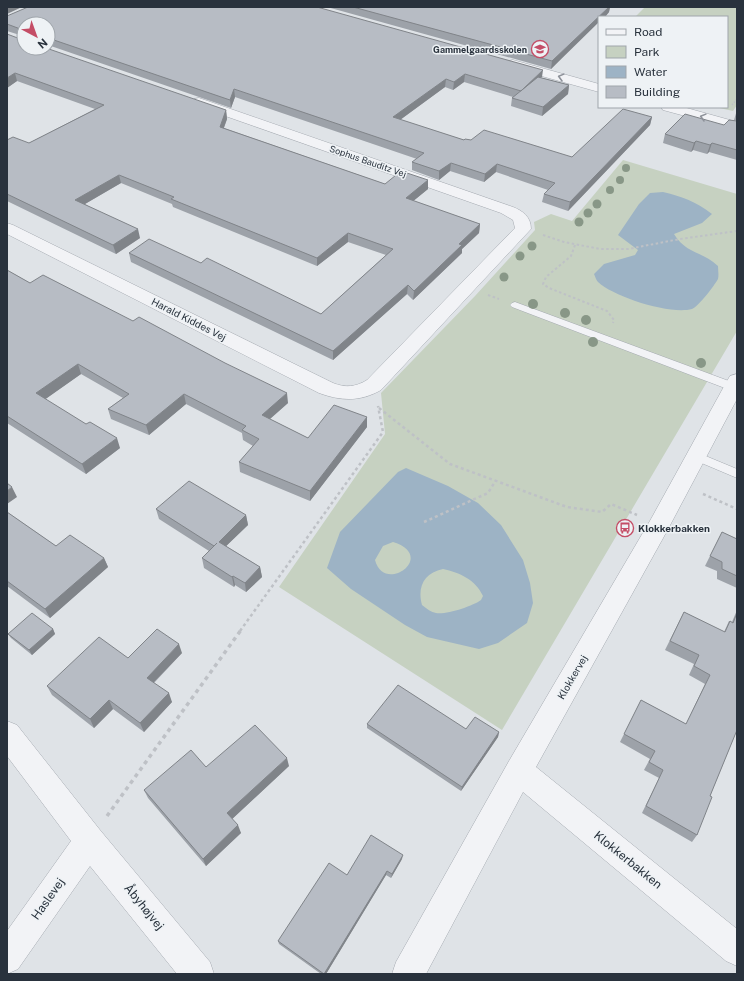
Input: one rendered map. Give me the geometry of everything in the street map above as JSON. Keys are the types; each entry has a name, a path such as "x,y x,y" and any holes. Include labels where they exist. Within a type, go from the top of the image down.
{"street":[{"path":"499,60 598,88"},
{"name":"Sophus Bauditz Vej","path":"187,98 507,210 522,218 524,224 523,229"},
{"path":"672,108 737,126"},
{"name":"Harald Kiddes Vej","path":"7,228 326,388 338,393 352,394 364,391 374,385"},
{"path":"374,385 523,229"},
{"name":"Klokkervej","path":"408,974 519,771 681,484 735,384"},
{"name":"Åbyhøjvej","path":"7,734 89,841 198,974"},
{"name":"Klokkerbakken","path":"519,771 737,950"},
{"name":"Haslevej","path":"7,958 89,841"}],"lane":[{"path":"515,305 607,340 735,384"},
{"path":"696,456 737,474"}],"path":[{"path":"523,229 576,245 600,249 628,249 680,239 737,231"},
{"path":"576,245 571,256 546,276 543,284 549,288 607,311 614,320 607,340"},
{"path":"467,287 515,305"},
{"path":"89,841 383,432 374,385"},
{"path":"378,408 450,464 567,507 602,512 611,504"},
{"path":"424,522 488,493 496,480"},
{"path":"681,484 737,509"}],"green space":[{"path":"645,7 737,7 737,105 733,111 720,108 728,108 728,16 636,16"},
{"path":"623,160 737,194 737,331 502,730 279,587 385,434 381,393 475,296 535,230 534,222 551,214 572,221"}],"water":[{"path":"663,192 689,200 712,214 702,223 674,234 679,241 689,249 706,257 718,266 718,279 710,291 692,309 682,310 657,307 629,299 606,288 598,282 594,274 604,264 635,255 638,250 618,235 639,204 650,193"},
{"path":"406,468 448,486 478,503 501,525 523,560 530,583 533,603 527,623 498,643 479,649 427,637 405,625 351,589 327,568 340,532 398,472","holes":["393,542 406,548 410,556 409,563 404,569 397,573 388,574 380,570 375,560 383,546","443,569 461,575 476,585 483,596 481,600 459,610 446,613 432,612 422,605 420,592 421,587 427,577 436,571"]}],"building":[{"path":"28,7 317,7 543,70 521,91 465,74 454,82 446,79 393,117 464,140 471,140 484,130 572,157 623,109 652,117 570,202 544,194 555,183 497,164 485,174 451,163 439,171 412,162 424,153 234,89 230,100 56,41 56,16 16,16 16,27 7,24 7,16"},
{"path":"353,7 609,7 552,61"},
{"path":"7,34 16,37 16,56 56,56 56,51 226,110 220,127 385,184 401,171 428,180 406,198 480,224 459,244 462,245 414,291 408,285 333,351 129,253 149,239 201,263 207,258 321,314 393,249 348,233 317,258 171,199 174,197 119,175 75,200 138,229 113,245 7,194 7,140 13,137 29,143 104,105 15,73 7,78"},
{"path":"538,77 569,85 543,107 512,98"},
{"path":"685,114 724,125 729,120 737,121 737,150 712,143 710,145 696,141 694,143 665,134"},
{"path":"7,270 30,283 43,275 133,321 139,317 225,363 287,393 262,415 308,438 334,405 367,417 310,491 239,462 259,439 242,430 246,426 184,394 146,425 108,409 129,394 78,364 36,393 86,424 90,422 117,438 82,464 7,416"},
{"path":"189,481 246,515 219,542 260,567 245,583 233,576 232,577 202,558 214,546 156,509"},
{"path":"7,483 12,487 7,491"},
{"path":"7,512 56,546 70,535 104,558 45,609 7,581"},
{"path":"722,532 737,539 737,576 722,569 722,562 710,556"},
{"path":"684,612 725,632 730,621 733,623 737,613 737,730 710,796 712,797 697,835 646,806 663,770 649,762 655,751 624,734 641,700 686,724 710,675 694,666 699,655 670,641"},
{"path":"32,613 53,629 29,650 8,634"},
{"path":"157,629 179,644 147,678 169,693 140,723 109,700 90,719 47,686 99,637 128,658"},
{"path":"398,685 466,729 475,717 499,732 462,787 367,724"},
{"path":"255,725 287,758 227,813 238,825 203,859 144,790 191,750 206,767"},
{"path":"371,835 403,855 392,874 387,871 324,974 278,941 329,863 347,875"}],"place":[{"name":"Gammelgaardsskolen","path":"540,49"},
{"name":"Klokkerbakken","path":"625,528"}]}
